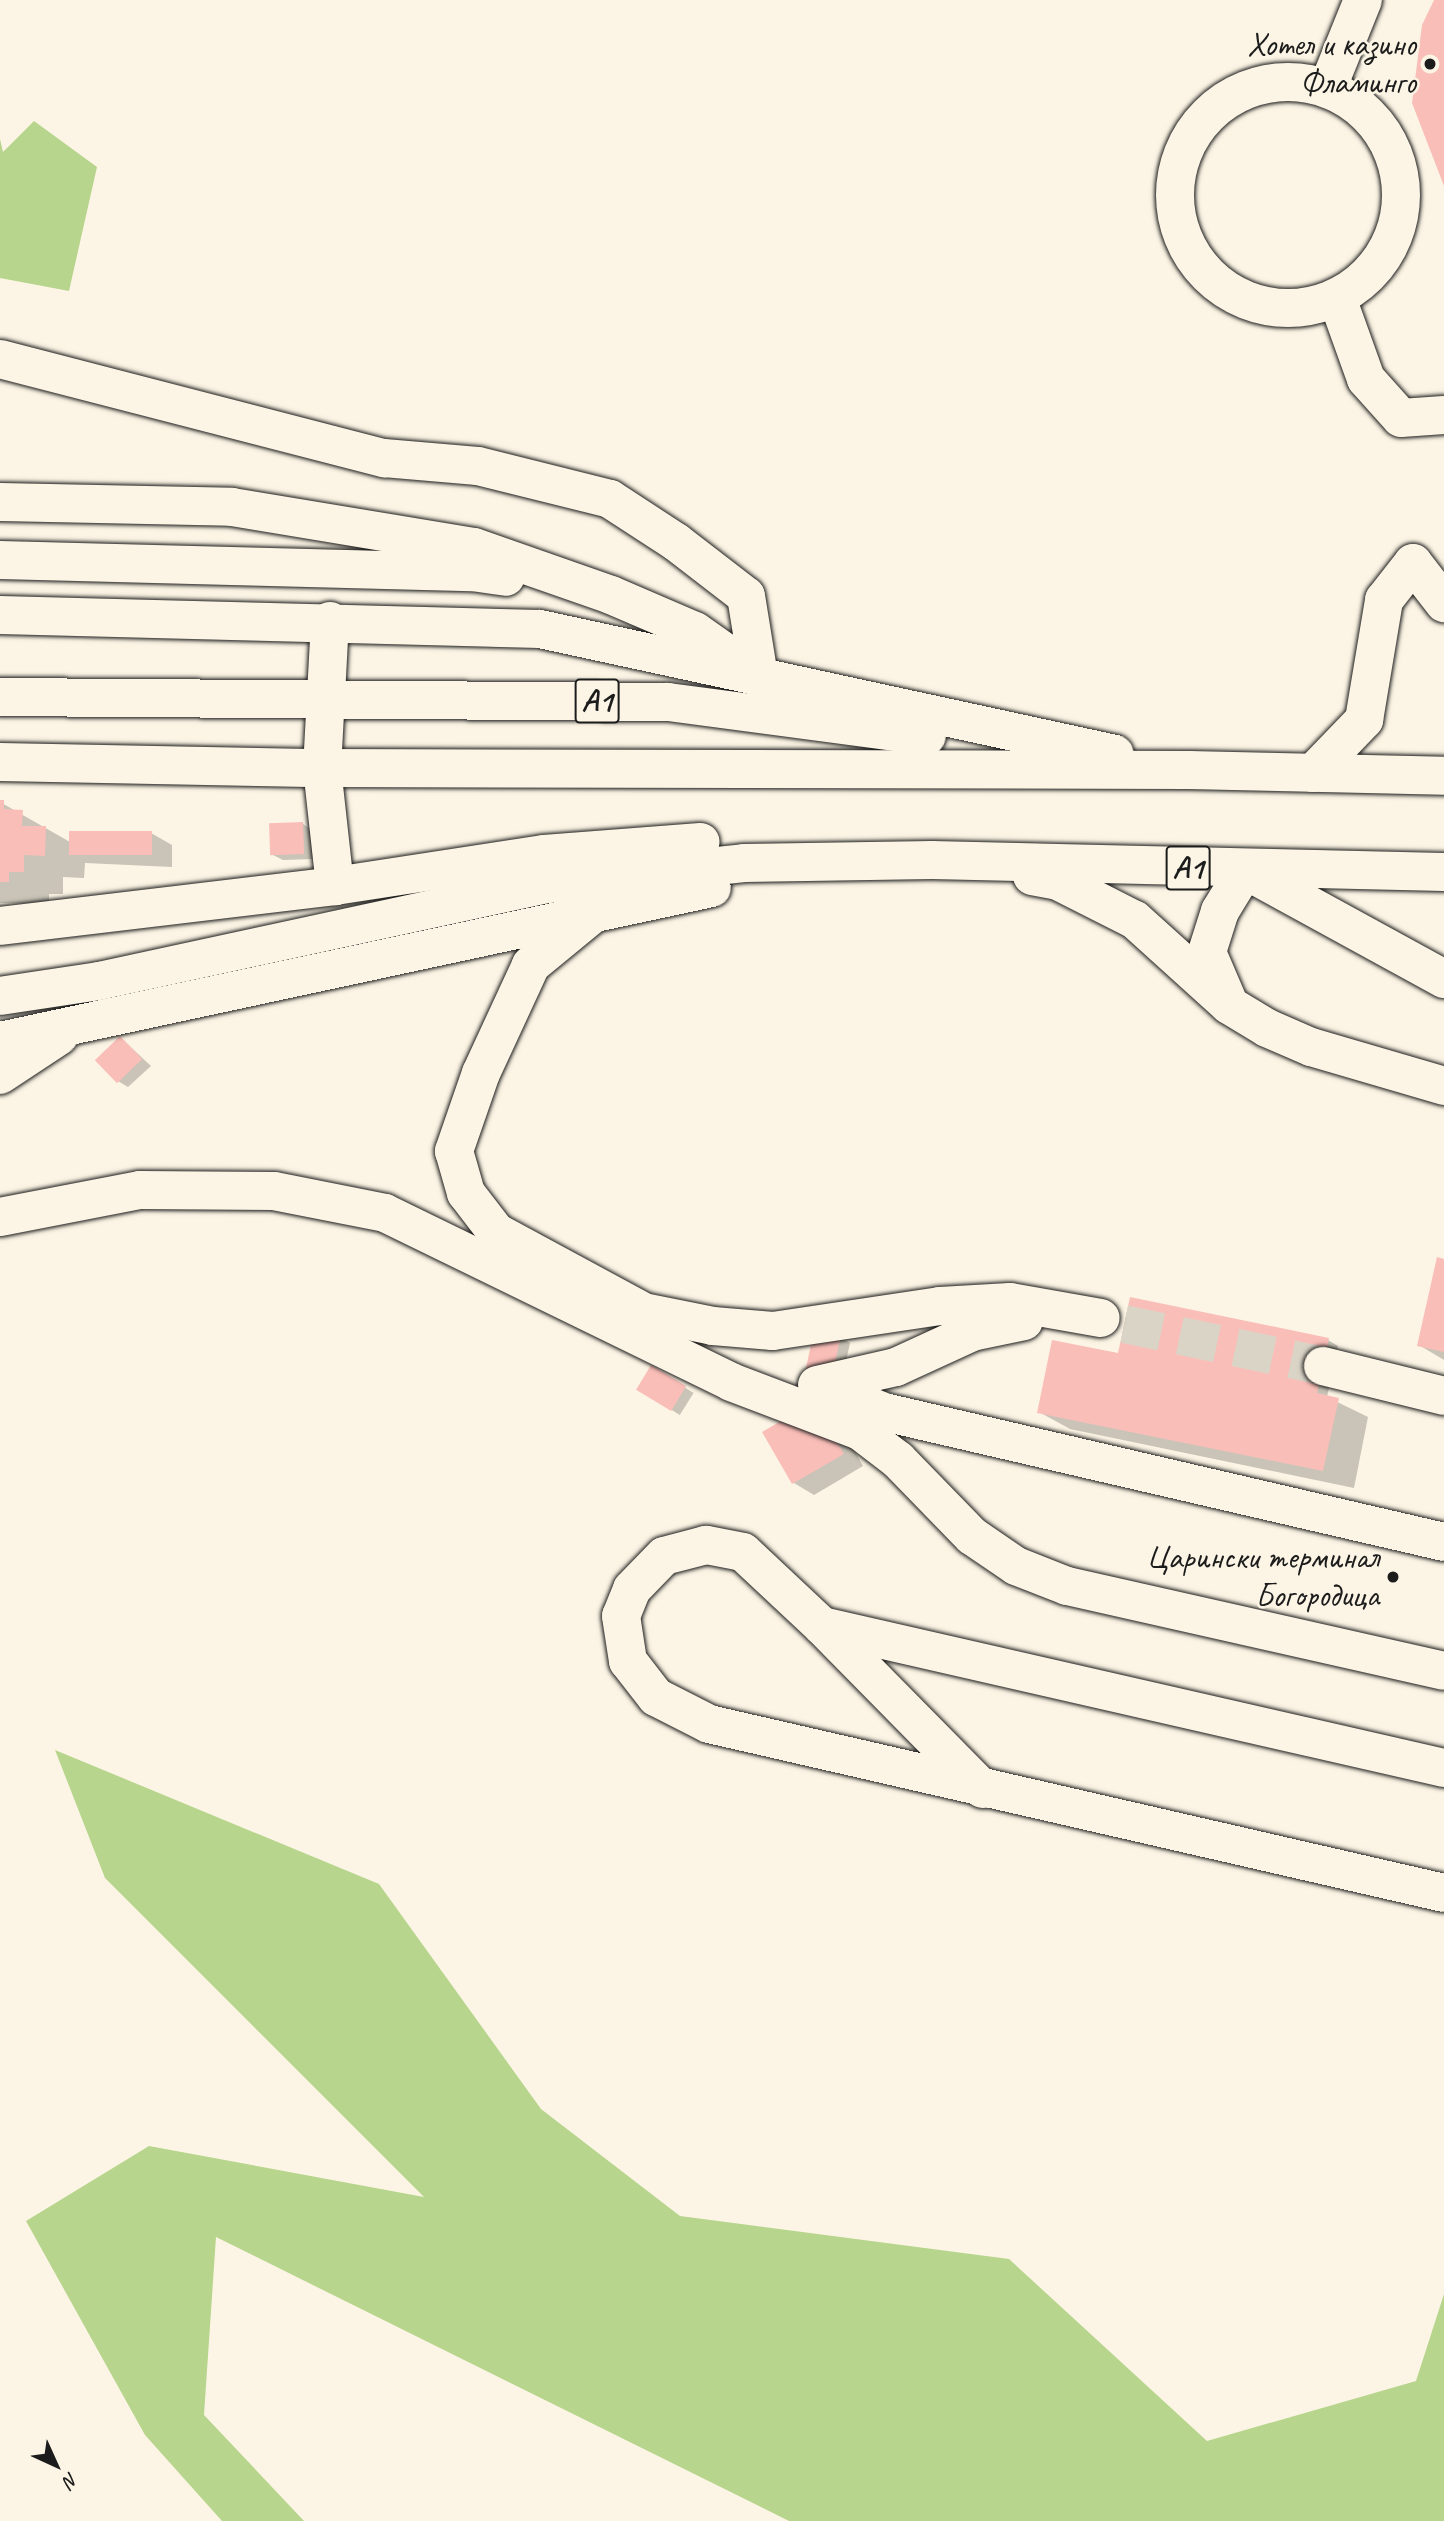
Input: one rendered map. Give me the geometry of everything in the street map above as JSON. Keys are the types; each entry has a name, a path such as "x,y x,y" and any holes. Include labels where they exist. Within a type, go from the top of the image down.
{"main road":[{"path":"1327,89 1363,0"},
{"path":"1292,82 1327,89 1360,107 1385,135 1399,171 1401,208 1390,245 1368,275 1337,298 1288,308 1262,307 1226,292 1190,255 1174,205 1176,175 1185,146 1202,121 1224,101 1257,86 1292,82"},
{"path":"1337,298 1366,379 1401,418 1444,415"},
{"path":"0,359 384,458 478,466 610,499 676,542 746,596 759,676"},
{"name":"A1","path":"0,502 232,507 474,547 611,595 695,631 759,676"},
{"name":"A1","path":"0,560 472,572 611,595"},
{"path":"1313,773 1364,720 1384,600 1413,563 1444,603"},
{"name":"A1","path":"0,615 330,621 540,629 1189,770"},
{"path":"330,621 322,768 335,886"},
{"name":"A1","path":"0,697 668,702 1189,770"},
{"name":"A1","path":"0,762 322,768 1189,770 1444,776"},
{"name":"A1","path":"0,926 335,886 544,854 742,839 933,860 1245,870 1444,872"},
{"path":"0,1041 81,1021 743,881 933,860"},
{"path":"0,996 99,981 548,884 744,863 933,860 1058,881 1135,919 1229,1005 1266,1028 1311,1047 1444,1086"},
{"path":"1229,1005 1207,951 1220,911 1245,870 1444,979"},
{"path":"594,913 531,965 481,1073 454,1151 466,1193 496,1232 739,1363 814,1397 898,1460 972,1535 1016,1566 1067,1586 1444,1671"},
{"path":"0,1075 81,1021"},
{"path":"0,1217 139,1190 274,1191 385,1213 731,1382 884,1412 1444,1542"},
{"path":"645,1312 713,1326 773,1331 940,1306 1010,1302 1112,1321 1037,1318 972,1332 896,1367 814,1397"},
{"path":"1323,1366 1444,1396"},
{"path":"983,1789 822,1626 743,1552 706,1545 664,1556 632,1589 621,1616 628,1661 656,1697 709,1724 983,1789 1444,1893"},
{"path":"822,1626 1444,1768"}],"green space":[{"path":"34,121 97,167 69,291 0,278 0,139 3,152"},
{"path":"55,1750 379,1884 541,2109 680,2216 1009,2259 1207,2441 1416,2381 1444,2294 1444,2521 789,2521 216,2237 204,2415 304,2521 222,2521 145,2435 26,2221 149,2146 424,2197 105,1878"}],"building":[{"name":"Хотел и казино Фламинго","path":"1434,0 1444,0 1444,186 1412,103 1422,25"},
{"path":"0,800 4,800 4,809 23,810 22,826 46,826 45,856 24,855 24,872 9,872 9,882 0,882"},
{"path":"303,822 304,854 270,855 269,823"},
{"path":"69,831 152,831 152,855 69,855"},
{"path":"120,1036 142,1059 117,1083 95,1060"},
{"path":"1437,1257 1444,1259 1444,1352 1417,1346"},
{"path":"1130,1297 1329,1338 1317,1393 1339,1398 1323,1471 1037,1413 1052,1340 1118,1353"},
{"path":"814,1330 841,1336 821,1425 828,1427 844,1454 792,1484 762,1432 786,1418 795,1420"},
{"path":"651,1365 686,1386 671,1411 636,1390"}],"tunnel":[{"path":"1124,1324 1323,1366"}],"place":[{"name":"Хотел и казино Фламинго","path":"1430,64"},
{"name":"Царински терминал Богородица","path":"1393,1577"}]}
